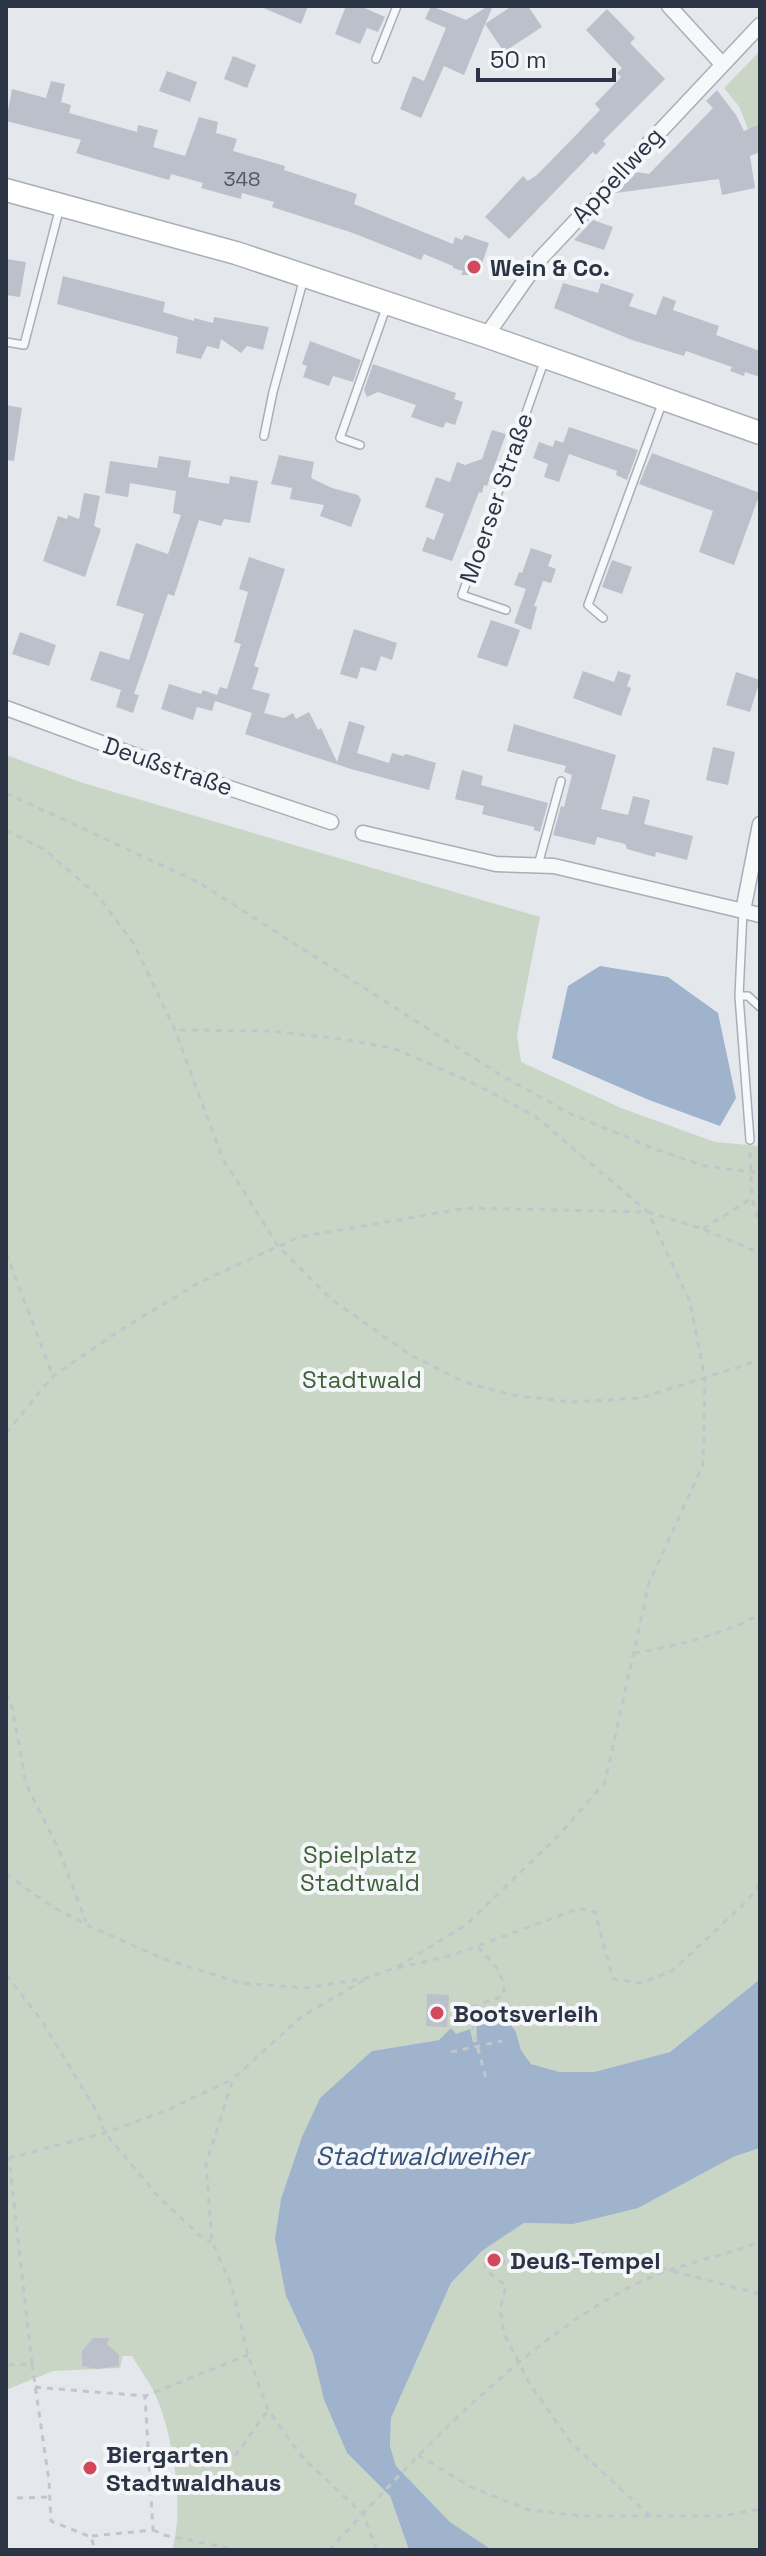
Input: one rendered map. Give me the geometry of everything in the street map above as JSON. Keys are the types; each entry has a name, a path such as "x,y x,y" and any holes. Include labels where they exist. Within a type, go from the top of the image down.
{"main road":[{"path":"6,190 236,253 486,336 760,433"}],"street":[{"path":"669,6 722,64"},
{"name":"Appellweg","path":"486,336 540,259 707,90 722,64 760,25"},
{"name":"Deußstraße","path":"6,708 175,770 331,822"},
{"path":"743,911 760,824"},
{"path":"363,833 496,864 554,866 760,915"}],"lane":[{"path":"376,59 397,6"},
{"path":"6,342 24,345 61,205"},
{"path":"264,436 305,276"},
{"path":"360,445 340,438 388,303"},
{"name":"Moerser Straße","path":"506,610 462,595 546,357"},
{"path":"603,618 588,605 664,399"},
{"path":"538,865 561,781"},
{"path":"743,911 739,996 750,1140"},
{"path":"739,996 748,996 760,1007"}],"path":[{"path":"6,793 198,882 499,1074 571,1114 692,1162 760,1173"},
{"path":"6,830 45,850 98,896 134,944 175,1030 222,1157 278,1246 331,1299 409,1354 464,1382 512,1395 571,1402 641,1398 760,1360"},
{"path":"175,1030 269,1031 336,1038 393,1048 469,1081 535,1116 648,1212 690,1302 705,1379 703,1465 649,1583 605,1782 560,1834 466,1925 395,1968"},
{"path":"750,1140 752,1198 760,1227"},
{"path":"703,1229 752,1198"},
{"path":"6,1433 53,1376 119,1331 200,1282 299,1237 467,1208 648,1212 703,1229 760,1253"},
{"path":"6,1253 53,1376"},
{"path":"633,1653 680,1646 724,1632 760,1615"},
{"path":"6,1693 12,1707 26,1784 59,1850 87,1925"},
{"path":"6,1874 51,1906 164,1959 241,1983 306,1988 367,1978 395,1968 453,1955 580,1908 595,1912 613,1979 640,1983 672,1971 747,1901 760,1883"},
{"path":"477,1946 501,1975 505,1988 503,1996 497,2000 472,2007 473,2030 487,2082"},
{"path":"6,1975 40,2018 97,2112 105,2133 157,2195 202,2238 212,2242"},
{"path":"8,2159 105,2133 165,2111 233,2079 301,2017 367,1978"},
{"path":"451,2052 502,2041"},
{"path":"233,2079 206,2164 212,2242 231,2284 248,2355 268,2410 304,2459 363,2514 377,2550"},
{"path":"6,2146 51,2521 91,2537 153,2530 238,2550"},
{"path":"329,2550 417,2455 519,2364 570,2324 634,2285 665,2271 760,2242"},
{"path":"650,2516 572,2444 519,2364 504,2334 500,2309 506,2286 488,2272 484,2261 486,2255 494,2250 501,2254 505,2265 517,2271 561,2255 604,2253 760,2294"},
{"path":"35,2387 145,2396 248,2355"},
{"path":"6,2365 32,2364"},
{"path":"145,2396 153,2530"},
{"path":"235,2456 268,2410"},
{"path":"417,2455 471,2487 529,2510 580,2516 723,2516 760,2509"},
{"path":"17,2498 50,2497"},
{"path":"91,2537 95,2550"}],"green space":[{"path":"760,51 760,159 739,106 724,88"},
{"name":"Stadtwald","path":"6,755 83,783 540,917 517,1035 521,1062 621,1108 715,1142 760,1146 760,1979 670,2052 594,2072 560,2072 531,2064 521,2050 516,2032 477,2041 439,2040 372,2051 286,2296 313,2354 324,2400 347,2453 390,2496 409,2550 172,2550 176,2533 177,2493 172,2450 155,2394 132,2356 123,2356 120,2368 53,2371 6,2390"},
{"path":"760,2148 760,2550 492,2550 450,2522 396,2466 390,2446 391,2418 451,2283 482,2251 524,2223 573,2224"}],"water":[{"path":"600,966 668,977 718,1013 736,1098 720,1126 649,1100 552,1058 568,986"},
{"name":"Stadtwaldweiher","path":"760,1979 760,2148 733,2157 638,2208 573,2224 524,2223 482,2251 451,2283 391,2418 390,2446 396,2466 450,2522 492,2550 409,2550 390,2496 347,2453 324,2400 313,2354 286,2296 275,2239 281,2199 302,2137 320,2098 372,2051 439,2040 451,2028 456,2034 470,2029 473,2042 477,2041 476,2022 484,2013 500,2011 516,2032 521,2050 531,2064 560,2072 594,2072 670,2052"}],"building":[{"path":"259,6 308,6 301,24"},
{"path":"346,6 360,6 385,17 378,32 367,28 360,44 335,34"},
{"path":"431,6 466,20 493,6 464,75 444,66 421,118 400,109 413,76 424,81 446,28 425,19"},
{"path":"512,6 528,6 542,27 504,52 485,24"},
{"path":"607,9 635,38 630,43 665,79 603,141 606,144 596,155 593,152 509,239 485,217 523,176 528,181 537,175 576,135 600,110 595,104 621,77 617,73 622,68 586,30"},
{"path":"233,56 256,65 247,88 224,79"},
{"path":"167,71 197,82 190,102 159,91"},
{"path":"51,81 65,84 61,102 71,105 69,113 137,132 138,125 158,130 153,147 185,156 199,117 218,122 216,133 237,139 233,151 285,166 284,170 357,194 354,204 453,244 455,237 462,240 465,235 489,243 478,275 461,275 463,271 424,254 421,260 353,233 272,207 274,202 242,193 241,199 201,188 203,183 171,174 169,180 76,153 81,140 6,121 12,89 46,98"},
{"path":"717,90 744,131 760,124 760,152 750,156 755,188 722,195 719,179 616,193 636,172 649,174 713,108 706,101"},
{"path":"593,220 613,227 604,250 574,240"},
{"path":"6,259 26,262 20,297 6,295"},
{"path":"63,276 165,302 163,312 194,321 194,318 213,323 214,317 269,327 263,350 247,346 241,353 221,339 219,349 207,346 201,359 176,353 178,337 57,304"},
{"path":"563,283 598,293 601,283 634,294 629,306 656,315 663,296 676,301 673,310 719,326 716,335 760,351 760,377 745,372 744,376 730,371 732,367 686,351 684,356 632,340 554,308"},
{"path":"310,341 361,360 353,382 333,376 329,386 303,377 307,366 302,364"},
{"path":"373,364 456,393 454,399 463,402 455,425 446,422 443,428 411,417 416,405 378,392 367,397 364,390"},
{"path":"6,405 22,408 14,461 6,460"},
{"path":"569,427 638,450 627,480 616,475 617,471 569,454 559,482 544,477 548,464 533,458 539,442 553,447 555,440 563,443"},
{"path":"492,430 506,434 487,486 484,485 482,493 479,492 452,561 422,551 427,537 434,540 444,514 425,507 436,477 450,482 457,462 465,465 482,459"},
{"path":"652,453 760,493 734,565 699,552 713,511 639,484"},
{"path":"279,455 314,462 311,478 358,495 361,500 351,527 320,516 324,505 290,499 292,488 271,484"},
{"path":"159,456 191,461 188,477 229,484 230,476 258,481 250,523 224,519 221,526 199,520 174,596 168,594 134,694 139,695 133,713 116,707 121,690 90,680 100,651 129,660 144,614 116,605 136,543 168,554 181,515 173,513 176,491 130,483 128,497 105,493 110,461 157,468"},
{"path":"84,493 100,496 94,526 101,529 85,577 43,561 58,516 67,519 68,515 79,519"},
{"path":"531,548 552,555 548,566 556,569 551,583 543,581 534,606 537,607 531,630 514,623 526,589 514,585"},
{"path":"249,557 285,569 254,666 259,668 252,689 270,694 264,713 284,718 293,713 296,719 309,712 318,730 321,728 337,762 349,721 365,726 357,753 389,763 392,753 436,763 429,790 351,769 245,734 252,713 215,701 212,711 197,707 193,720 161,709 169,684 201,694 203,690 217,695 220,687 227,689 241,644 234,642 248,592 239,589"},
{"path":"612,560 632,567 622,594 602,587"},
{"path":"491,620 520,630 507,667 477,657"},
{"path":"354,629 397,643 392,660 381,656 376,671 361,667 357,679 340,674"},
{"path":"20,632 56,645 49,666 12,654"},
{"path":"583,671 614,682 618,671 631,675 627,686 631,688 621,716 573,698"},
{"path":"736,672 760,680 750,712 726,705"},
{"path":"514,724 616,755 601,809 628,815 633,796 650,800 644,824 693,836 687,860 656,852 655,857 627,849 625,844 597,837 595,845 553,835 572,775 564,772 566,766 507,751"},
{"path":"713,747 735,752 728,785 706,780"},
{"path":"462,770 483,776 481,785 548,803 540,832 534,827 482,814 484,806 455,799"},
{"name":"Bootsverleih","path":"427,1994 449,1995 447,2027 426,2026"},
{"path":"93,2338 109,2338 107,2344 119,2355 119,2366 97,2369 82,2366 82,2351"}],"place":[{"name":"Wein & Co.","path":"474,267"},
{"name":"Bootsverleih","path":"437,2013"},
{"name":"Deuß-Tempel","path":"494,2260"},
{"name":"Biergarten Stadtwaldhaus","path":"90,2468"}],"park label":[{"name":"Spielplatz Stadtwald","path":"360,1868"}]}
